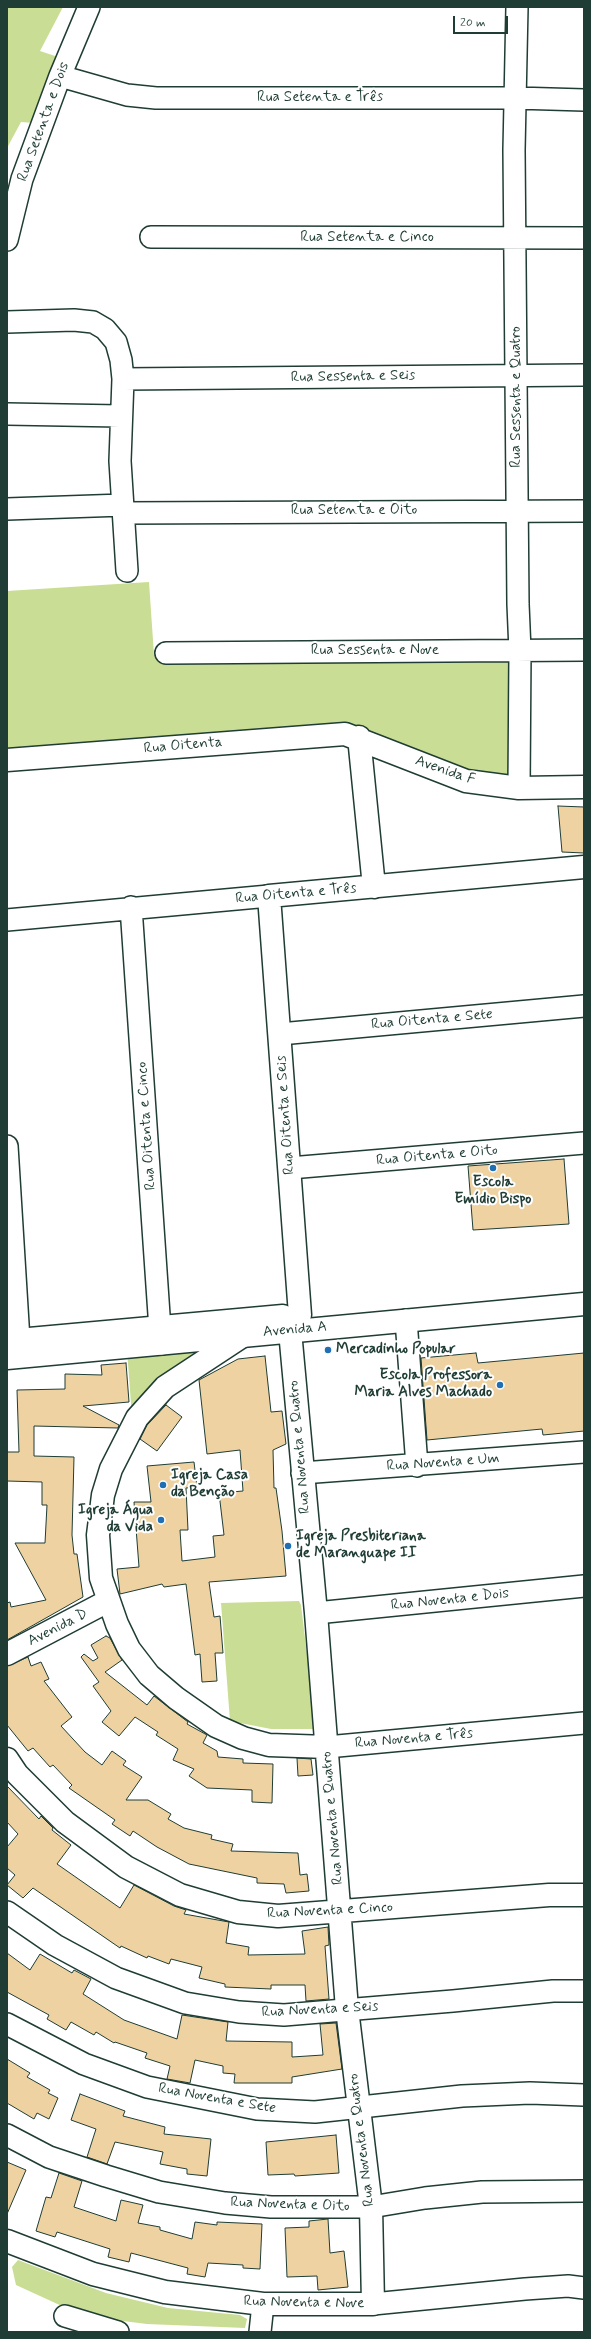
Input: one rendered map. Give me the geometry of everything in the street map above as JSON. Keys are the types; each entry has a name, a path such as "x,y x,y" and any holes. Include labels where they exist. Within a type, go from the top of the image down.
{"street":[{"name":"Rua Setenta e Dois","path":"7,240 22,179 60,76 89,7"},
{"name":"Rua Sessenta e Quatro","path":"517,7 515,238 517,510 520,651 519,788"},
{"name":"Rua Setenta e Três","path":"60,76 127,95 156,98 516,98 584,100"},
{"name":"Rua Setenta e Cinco","path":"150,238 584,238"},
{"path":"7,322 74,320 93,322 105,329 116,342 121,360 123,379 120,416 127,571"},
{"name":"Rua Sessenta e Seis","path":"123,379 584,375"},
{"path":"7,414 120,416"},
{"name":"Rua Setenta e Oito","path":"7,509 584,511"},
{"name":"Rua Sessenta e Nove","path":"166,653 584,650"},
{"name":"Rua Oitenta","path":"7,760 315,735 345,734 359,737"},
{"path":"359,737 374,887"},
{"name":"Avenida F","path":"359,737 466,781 519,788 584,786"},
{"name":"Rua Oitenta e Três","path":"7,920 131,907 374,887 584,867"},
{"name":"Rua Oitenta e Seis","path":"269,896 290,1168 295,1323"},
{"name":"Rua Oitenta e Cinco","path":"131,907 161,1336"},
{"name":"Rua Oitenta e Sete","path":"280,1034 584,1006"},
{"name":"Rua Oitenta e Oito","path":"290,1168 584,1143"},
{"path":"7,1146 11,1346"},
{"name":"Avenida A","path":"11,1346 161,1336 584,1292"},
{"name":"Avenida A","path":"161,1336 244,1335 295,1323 406,1320 584,1304"},
{"path":"406,1320 417,1466"},
{"name":"Rua Noventa e Quatro","path":"295,1323 302,1473 316,1614 347,2008 371,2207 373,2304"},
{"name":"Rua Noventa e Três","path":"244,1335 165,1387 136,1418 111,1469 103,1495 98,1535 101,1578 108,1601 129,1649 149,1675 176,1698 216,1726 243,1738 269,1745 327,1747 584,1724"},
{"name":"Rua Noventa e Um","path":"302,1473 417,1466 584,1452"},
{"name":"Rua Noventa e Dois","path":"316,1614 584,1586"},
{"name":"Avenida D","path":"7,1654 108,1601"},
{"name":"Rua Noventa e Cinco","path":"7,1759 17,1774 65,1822 126,1867 180,1895 238,1912 278,1916 550,1895 584,1895"},
{"name":"Rua Noventa e Seis","path":"7,1912 55,1945 116,1978 185,2003 240,2012 284,2015 347,2008 453,2001 553,1991 584,1991"},
{"name":"Rua Noventa e Sete","path":"7,2024 84,2064 147,2087 256,2109 315,2112 358,2109 462,2096 530,2093 584,2095"},
{"name":"Rua Noventa e Oito","path":"7,2135 49,2157 159,2192 225,2203 271,2207 371,2207 425,2198 482,2192 584,2191"},
{"name":"Rua Noventa e Nove","path":"7,2241 93,2274 165,2292 263,2304 373,2304 525,2289 568,2286 584,2288"},
{"path":"260,2332 263,2304"},
{"path":"65,2316 118,2332"}],"green space":[{"path":"7,7 63,7 40,51 61,58 34,123 21,122 7,148"},
{"path":"149,582 154,655 517,653 517,787 351,734 7,759 7,591"},
{"path":"240,1336 132,1417 127,1350"},
{"path":"299,1601 301,1605 316,1729 271,1729 230,1721 221,1603"},
{"path":"18,2260 106,2293 168,2308 240,2315 247,2319 245,2328 147,2324 107,2319 64,2307 16,2285 12,2267"}],"building":[{"path":"558,806 584,807 584,853 562,852"},
{"path":"564,1159 569,1224 473,1230 468,1166"},
{"path":"476,1353 478,1363 584,1353 584,1431 543,1435 542,1429 427,1440 421,1358"},
{"path":"265,1356 271,1412 282,1411 286,1444 273,1450 274,1488 276,1488 282,1531 286,1576 209,1582 214,1617 220,1616 223,1653 215,1653 217,1681 202,1682 200,1654 195,1655 186,1584 164,1587 162,1584 120,1594 117,1569 139,1567 134,1502 151,1502 147,1466 194,1462 197,1487 186,1488 188,1530 180,1530 182,1561 215,1557 213,1536 224,1535 219,1493 243,1491 240,1450 207,1454 199,1380 238,1359"},
{"path":"126,1363 129,1402 83,1406 119,1425 118,1428 34,1426 34,1456 74,1457 72,1535 74,1554 77,1554 83,1597 7,1640 7,1603 10,1602 11,1607 46,1600 15,1543 45,1543 47,1505 42,1505 42,1482 7,1481 7,1452 19,1452 17,1390 65,1389 65,1374 102,1375 101,1365"},
{"path":"166,1405 182,1417 157,1451 140,1439 147,1425"},
{"path":"106,1636 110,1638 122,1660 105,1672 147,1705 154,1696 188,1722 187,1724 207,1735 203,1743 217,1751 218,1757 243,1759 243,1763 273,1764 272,1803 252,1802 252,1790 207,1788 189,1776 194,1769 173,1760 178,1749 156,1735 158,1732 135,1717 119,1736 102,1722 111,1711 93,1686 99,1682 81,1657 84,1654 93,1661 98,1658 91,1645"},
{"path":"28,1657 31,1666 41,1662 49,1679 44,1681 72,1717 61,1726 85,1752 102,1765 112,1751 126,1761 123,1765 142,1777 126,1800 148,1800 171,1814 168,1819 184,1828 212,1835 211,1839 233,1844 231,1851 298,1853 300,1875 307,1874 309,1891 286,1893 284,1884 257,1883 257,1878 189,1864 157,1847 133,1831 130,1836 112,1824 115,1820 69,1788 72,1785 53,1765 50,1767 33,1748 28,1751 7,1725 7,1666"},
{"path":"297,1758 311,1759 313,1775 298,1776"},
{"path":"7,1786 39,1819 41,1816 53,1828 52,1830 71,1845 57,1864 120,1908 134,1885 174,1906 186,1910 184,1914 229,1922 226,1943 249,1947 248,1955 305,1954 302,1931 328,1927 329,1945 325,1946 329,1999 306,2001 305,1985 271,1985 271,1989 225,1987 225,1984 199,1978 202,1967 171,1959 169,1964 148,1956 147,1958 121,1946 120,1948 33,1888 23,1898 7,1885 15,1875 7,1868 7,1847 18,1834 7,1822"},
{"path":"7,1953 30,1970 40,1954 72,1973 74,1970 91,1979 83,1994 124,2020 177,2039 182,2015 228,2022 226,2041 292,2042 292,2057 323,2055 320,2024 336,2023 342,2069 292,2077 292,2083 234,2083 235,2074 223,2073 223,2066 195,2060 190,2083 167,2079 170,2066 145,2058 147,2053 115,2042 114,2043 96,2032 94,2035 71,2022 66,2030 47,2019 49,2015 7,1992"},
{"path":"7,2059 30,2073 27,2077 50,2090 48,2093 58,2098 49,2119 37,2113 34,2119 7,2103"},
{"path":"80,2094 125,2111 123,2116 165,2127 164,2134 211,2139 207,2176 187,2174 187,2169 160,2164 163,2152 115,2142 107,2164 87,2157 96,2129 71,2120"},
{"path":"336,2135 339,2173 295,2176 294,2174 268,2175 266,2142"},
{"path":"7,2162 26,2170 7,2214"},
{"path":"59,2173 82,2181 74,2207 116,2221 121,2200 143,2205 138,2223 160,2227 160,2230 192,2239 195,2222 217,2225 217,2222 262,2224 260,2269 243,2268 243,2265 208,2263 205,2277 187,2274 188,2268 131,2253 129,2262 108,2257 110,2249 57,2232 55,2237 36,2231 46,2197 51,2198"},
{"path":"328,2219 330,2253 344,2251 348,2287 318,2290 317,2276 287,2277 285,2228 309,2227 309,2221"}],"place":[{"name":"Escola Emídio Bispo","path":"493,1168"},
{"name":"Mercadinho Popular","path":"328,1350"},
{"name":"Escola Professora Maria Alves Machado","path":"500,1385"},
{"name":"Igreja Casa da Benção","path":"163,1485"},
{"name":"Igreja Água da Vida","path":"161,1520"},
{"name":"Igreja Presbiteriana de Maranguape II","path":"288,1546"}]}
